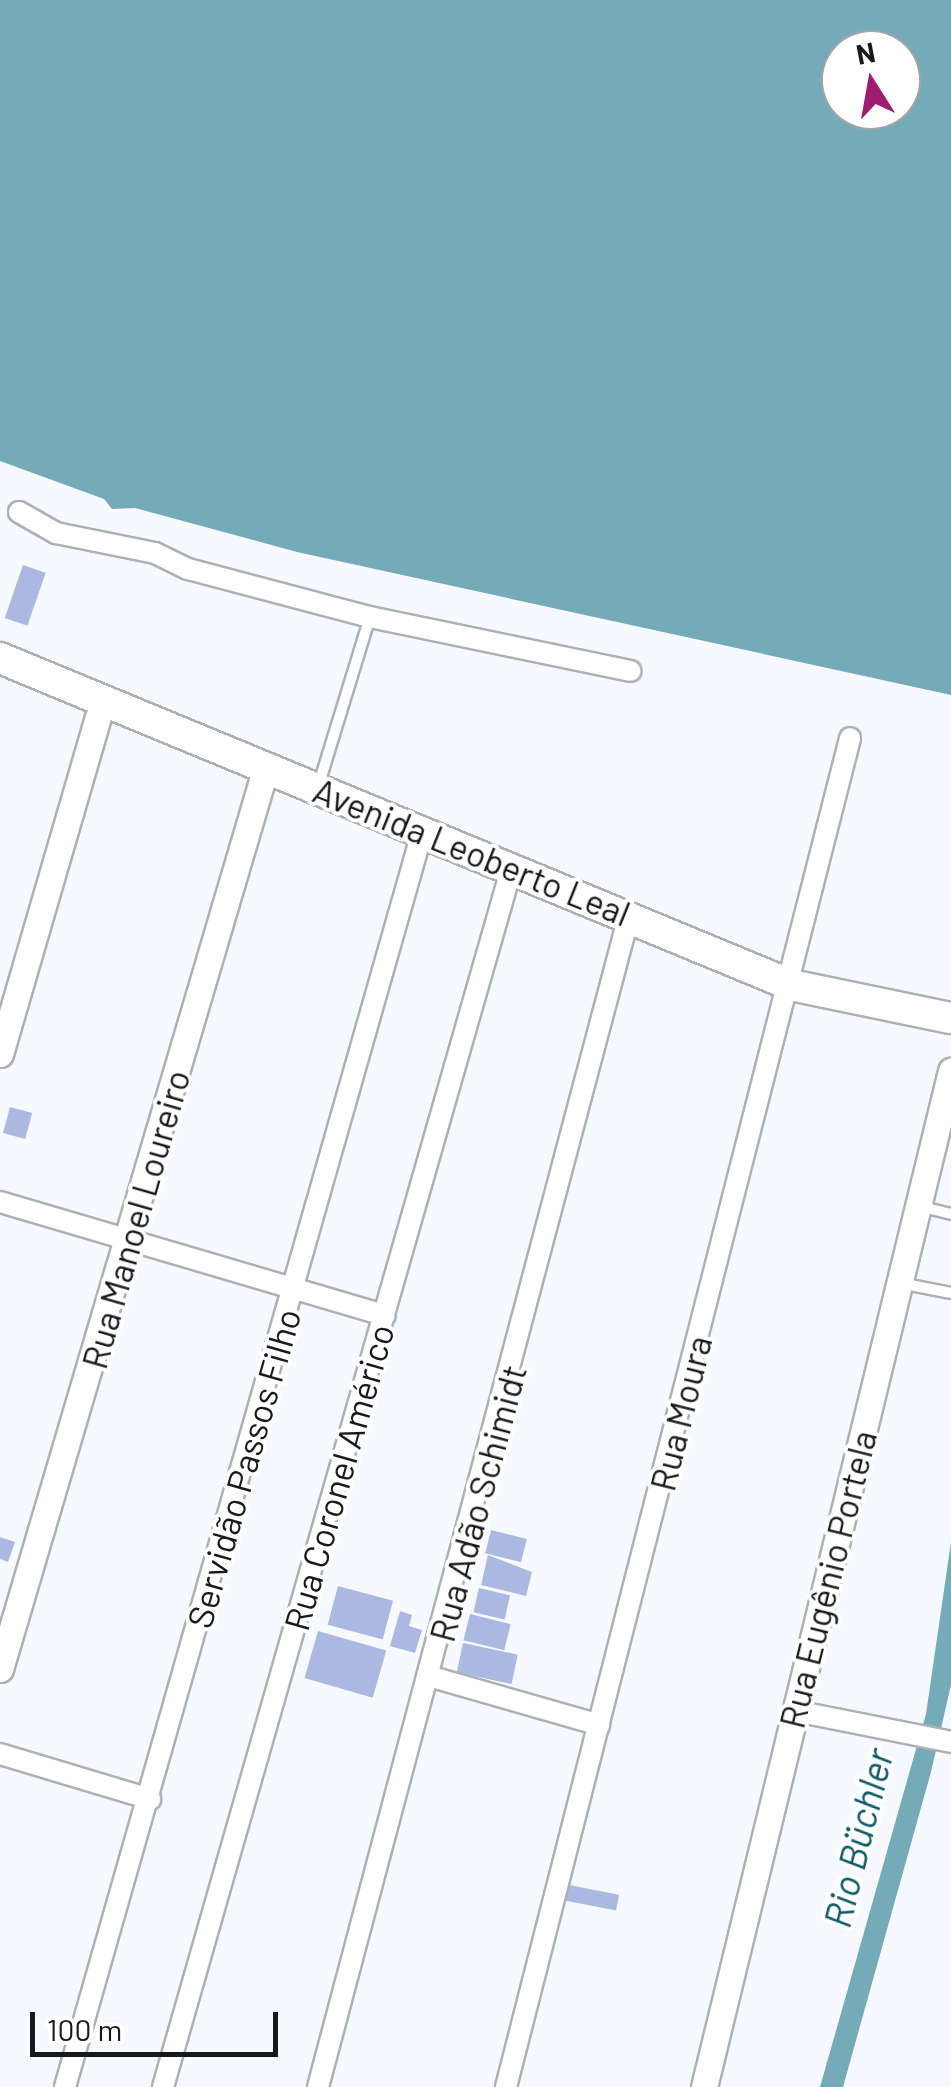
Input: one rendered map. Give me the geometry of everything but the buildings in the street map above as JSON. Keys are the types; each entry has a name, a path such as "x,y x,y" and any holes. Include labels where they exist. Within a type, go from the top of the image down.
{"main road":[{"name":"Avenida Leoberto Leal","path":"0,658 418,847 509,875"},
{"name":"Avenida Leoberto Leal","path":"0,676 98,716 264,775 318,788 509,875 788,993 951,1036"},
{"name":"Avenida Leoberto Leal","path":"788,993 951,1018"}],"street":[{"path":"19,512 56,533 156,553 188,569 370,618 630,671"},
{"path":"0,1054 98,716"},
{"name":"Rua Moura","path":"506,2087 850,738"},
{"name":"Rua Manoel Loureiro","path":"0,1669 8,1628 129,1240 264,775"},
{"name":"Servidão Passos Filho","path":"66,2087 418,847"},
{"name":"Rua Coronel Américo","path":"163,2087 509,875"},
{"name":"Rua Adão Schimidt","path":"318,2087 432,1676 627,925"},
{"name":"Rua Eugênio Portela","path":"704,2087 951,1071"},
{"path":"0,1202 385,1315"},
{"path":"432,1676 599,1725"},
{"path":"795,1711 951,1742"},
{"path":"0,1754 150,1799"}],"lane":[{"path":"318,788 370,618"},
{"path":"918,1206 951,1214"},
{"path":"900,1282 951,1294"}],"water":[{"path":"0,0 951,0 951,695 297,552 135,508 112,509 104,499 0,461"},
{"path":"951,1542 951,1685 931,1772 843,2087 820,2087 926,1714"}],"water label":[{"name":"Rio Büchler","path":"858,1838"}]}
